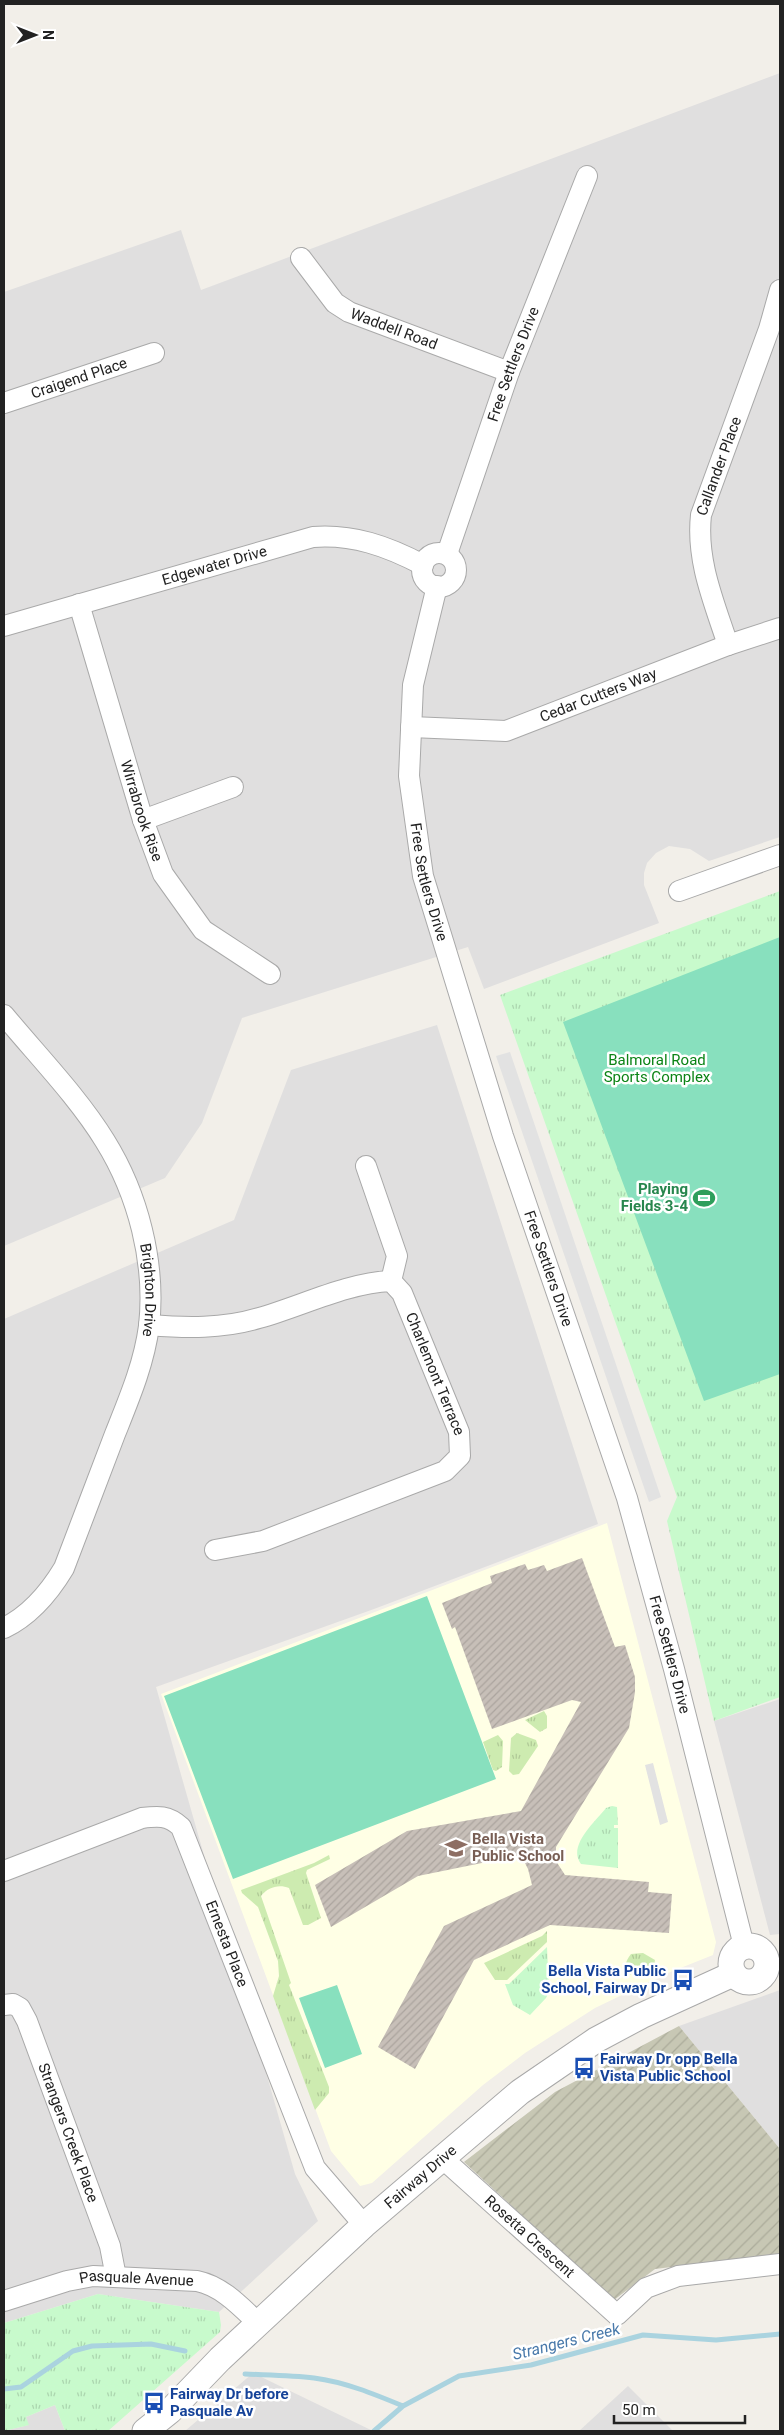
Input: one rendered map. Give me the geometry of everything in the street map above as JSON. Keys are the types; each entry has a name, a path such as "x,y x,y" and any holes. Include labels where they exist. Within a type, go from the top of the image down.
{"street":[{"name":"Free Settlers Drive","path":"447,554 509,372 587,176"},
{"name":"Waddell Road","path":"301,258 335,304 349,312 509,372"},
{"name":"Callander Place","path":"728,646 701,560 699,533 701,515 775,331 780,290"},
{"name":"Craigend Place","path":"4,403 154,353"},
{"name":"Edgewater Drive","path":"4,626 313,537 345,536 364,540 403,554 423,565"},
{"path":"436,553 447,554 455,562 456,574 450,583 436,586 425,579 423,565 431,555 436,553"},
{"name":"Free Settlers Drive","path":"436,586 413,685 408,776 422,876 502,1136 627,1498 674,1669 744,1946"},
{"name":"Wirrabrook Rise","path":"79,604 143,820 163,874 203,930 270,974"},
{"name":"Cedar Cutters Way","path":"411,727 506,731 780,628"},
{"path":"143,820 233,787"},
{"path":"679,891 780,855"},
{"name":"Brighton Drive","path":"4,1014 94,1124 119,1165 130,1191 145,1243 150,1288 149,1325 137,1376 64,1568 50,1591 32,1610 4,1628"},
{"path":"149,1325 195,1328 228,1326 258,1319 368,1282 391,1281 396,1256 366,1166"},
{"name":"Charlemont Terrace","path":"215,1550 263,1541 445,1471 460,1456 459,1432 402,1293 391,1281"},
{"name":"Ernesta Place","path":"4,1871 142,1818 163,1816 176,1823 187,1840 315,2168 364,2224"},
{"path":"744,1946 758,1948 766,1958 774,1963 754,1982 742,1981 733,1974 731,1969 732,1956 744,1946"},
{"name":"Fairway Drive","path":"145,2431 170,2411 220,2359 364,2224 520,2092 596,2040 642,2016 733,1974"},
{"name":"Strangers Creek Place","path":"4,2004 13,2004 20,2008 27,2021 110,2246 116,2277"},
{"name":"Rosetta Crescent","path":"441,2157 617,2314 646,2288 678,2276 780,2264"},
{"name":"Pasquale Avenue","path":"4,2301 74,2279 93,2276 208,2283 259,2324"}],"shaded area":[{"path":"780,73 780,837 709,861 690,849 669,846 656,853 647,863 644,873 644,885 659,923 484,989 468,947 242,1018 202,1123 165,1178 4,1246 4,292 181,230 201,290"},
{"path":"437,1025 598,1524 374,1609 156,1687 295,2174 318,2221 219,2312 98,2294 4,2323 4,1319 234,1220 291,1070"},
{"path":"510,1052 661,1497 649,1502 496,1056"},
{"name":"Bella Vista Public School","path":"607,1523 716,1942 713,1955 668,1973 595,2008 525,2053 483,2085 372,2183 360,2186 331,2151 161,1694"},
{"path":"780,1699 780,1934 770,1935 714,1721"},
{"path":"653,1763 668,1822 660,1825 645,1765"},
{"path":"780,1990 780,2149 679,2026"},
{"path":"679,2026 780,2149 780,2254 655,2269 614,2300 464,2162 555,2092"},
{"path":"253,2373 373,2431 185,2431"},
{"path":"628,2386 673,2431 579,2431"},
{"path":"55,2405 65,2431 4,2431 28,2425 26,2417"}],"green space":[{"name":"Balmoral Road Sports Complex","path":"780,891 780,1697 714,1721 667,1521 677,1497 500,995"},
{"name":"Playing Fields 3-4","path":"780,937 780,1374 704,1401 563,1022"},
{"path":"427,1596 496,1779 233,1879 164,1696"},
{"path":"544,1711 547,1716 547,1728 540,1732 525,1720"},
{"path":"517,1733 536,1740 538,1746 519,1774 513,1775 509,1771 511,1738"},
{"path":"498,1735 503,1741 502,1767 496,1771 493,1770 483,1742"},
{"path":"617,1807 618,1825 614,1825 614,1828 618,1828 618,1868 581,1864 577,1850 584,1834 606,1808"},
{"path":"329,1855 330,1859 307,1870 306,1873 321,1918 308,1925 303,1925 289,1888 274,1887 267,1890 261,1896 291,1983 289,1985 329,2087 329,2093 315,2110 273,1996 279,1976 278,1961 258,1907 241,1890 314,1863"},
{"path":"547,1931 547,1942 507,1980 495,1980 484,1963 542,1936"},
{"path":"547,1947 549,1992 546,1998 530,2015 513,2005 505,1984 509,1984"},
{"path":"643,1953 655,1960 654,1967 638,1967 630,1975 626,1967 627,1959 631,1954"},
{"path":"337,1985 362,2054 325,2068 299,1998"},
{"path":"98,2294 219,2312 220,2332 108,2431 65,2431 55,2405 26,2417 29,2425 4,2431 4,2323"}],"building":[{"path":"582,1558 615,1647 625,1645 635,1677 635,1692 629,1728 556,1847 556,1861 565,1875 649,1882 648,1892 672,1894 669,1933 550,1925 474,1960 415,2069 378,2047 444,1926 532,1885 528,1869 521,1855 418,1876 331,1927 315,1885 407,1831 521,1811 581,1702 572,1700 492,1729 455,1627 452,1629 442,1603 492,1583 490,1576 525,1564 528,1570 544,1565 547,1571"}],"waterway":[{"name":"Strangers Creek","path":"374,2431 403,2406 459,2376 531,2365 643,2335 716,2340 780,2334"},
{"path":"4,2389 21,2387 73,2351 92,2346 151,2344 185,2351"},
{"path":"245,2374 297,2376 337,2382 403,2406"}],"place":[{"name":"Playing Fields 3-4","path":"704,1198"},
{"name":"Bella Vista Public School","path":"456,1848"},
{"name":"Bella Vista Public School, Fairway Dr","path":"683,1980"},
{"name":"Fairway Dr opp Bella Vista Public School","path":"584,2068"},
{"name":"Fairway Dr before Pasquale Av","path":"154,2403"}]}
